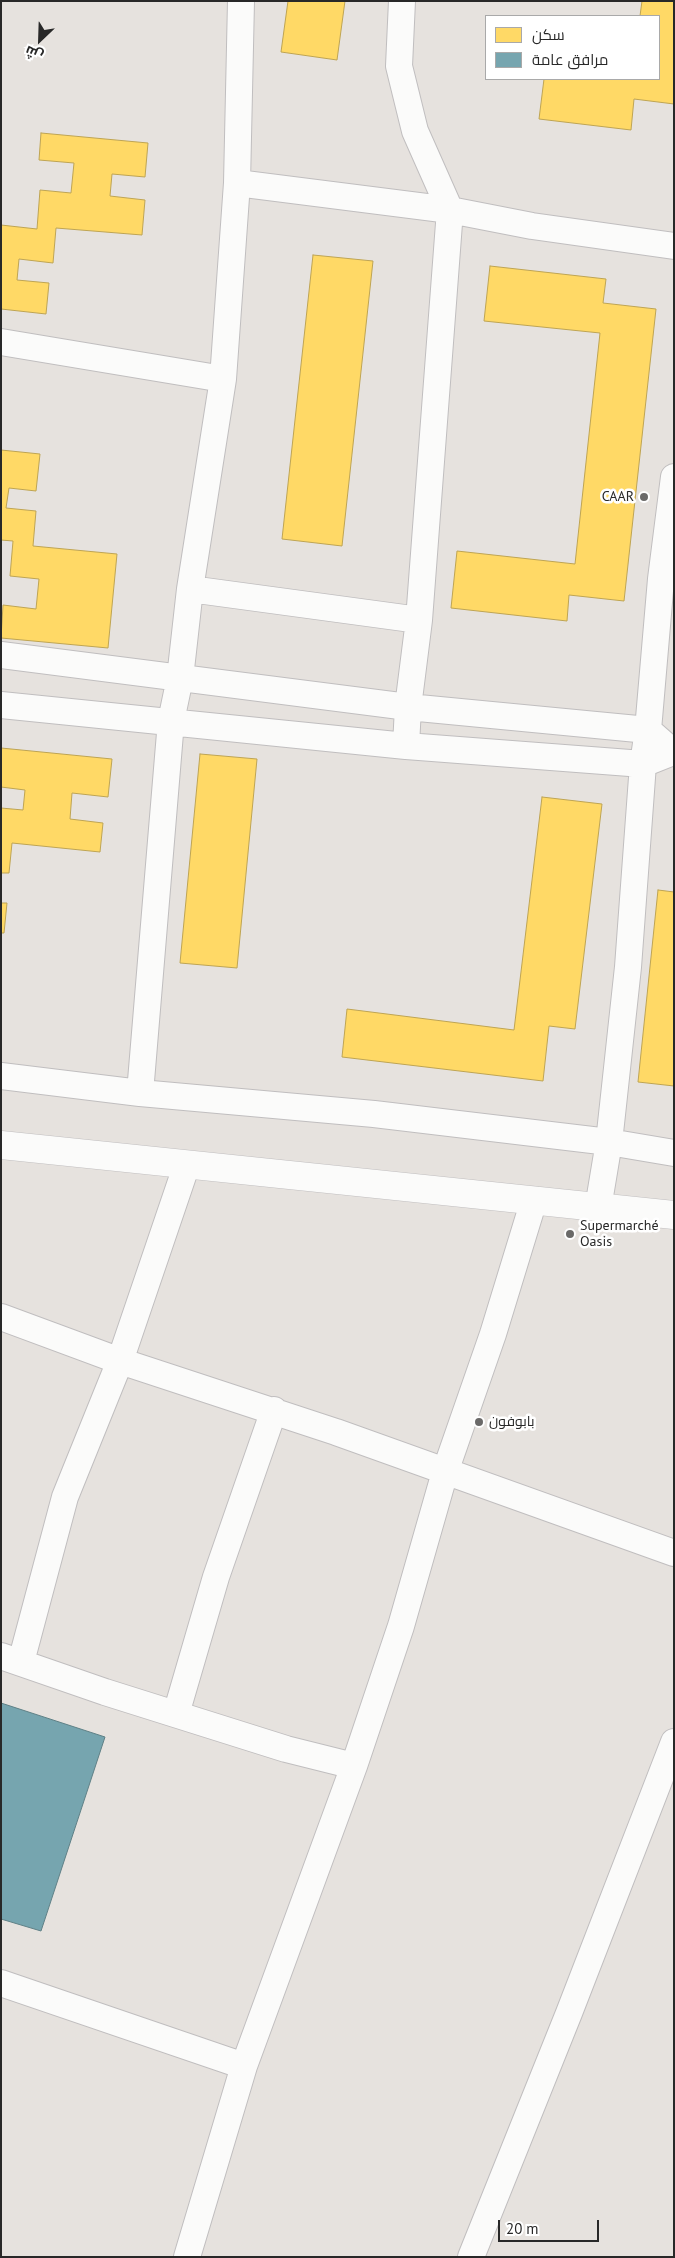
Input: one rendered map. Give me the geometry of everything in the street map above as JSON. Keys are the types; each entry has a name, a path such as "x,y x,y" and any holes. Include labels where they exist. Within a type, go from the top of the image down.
{"street":[{"path":"140,1093 170,721 180,678 190,589 223,379 237,183 241,1"},
{"path":"402,1 399,66 415,131 450,210 418,620 408,707 406,746"},
{"path":"237,183 450,210 532,226 674,246"},
{"path":"1,342 223,379"},
{"path":"598,1208 608,1142 628,967 643,764 648,730 661,578 674,478"},
{"path":"190,589 418,620"},
{"path":"1,655 408,707 648,730"},
{"path":"1,705 406,746 643,764"},
{"path":"1,1076 140,1093 374,1114 608,1142 674,1153"},
{"path":"1,1146 674,1215"},
{"path":"187,1164 120,1361 65,1497 11,1659 286,1749 354,1766"},
{"path":"187,2257 244,2066 354,1766 401,1626 446,1472 493,1334 534,1200"},
{"path":"1,1317 120,1361 274,1410 674,1553"},
{"path":"176,1714 216,1577 274,1410"},
{"path":"471,2257 667,1783 674,1742"},
{"path":"1,1983 244,2066"}],"building: سكن":[{"path":"288,1 345,1 337,60 281,52"},
{"path":"642,1 674,1 674,104 634,99 631,130 539,119 544,80 660,80 660,15 640,15"},
{"path":"41,133 148,143 145,177 112,174 110,196 145,200 142,235 56,228 53,263 19,259 17,280 49,283 46,314 1,309 1,225 37,229 40,190 71,193 74,163 39,160"},
{"path":"313,255 373,261 342,546 282,539"},
{"path":"490,266 606,279 603,303 656,309 624,601 569,595 567,621 451,608 457,551 575,564 600,333 484,321"},
{"path":"1,450 40,454 36,491 9,488 6,508 36,511 33,546 117,554 108,648 1,638 3,605 36,609 39,579 10,576 13,541 1,540"},
{"path":"1,748 112,759 108,797 72,793 70,819 103,823 100,852 12,843 9,873 1,873 1,808 23,810 25,790 1,787"},
{"path":"200,754 257,759 237,968 180,963"},
{"path":"542,797 602,804 575,1029 549,1026 543,1081 342,1057 347,1009 514,1030"},
{"path":"658,890 674,892 674,1086 638,1082"},
{"path":"1,903 7,903 4,933 1,933"}],"building: مرافق عامة":[{"path":"1,1703 105,1737 41,1931 1,1919"}],"place":[{"name":"CAAR","path":"644,497"},
{"name":"Supermarché Oasis","path":"570,1234"},
{"name":"بابوفون","path":"479,1422"}]}
